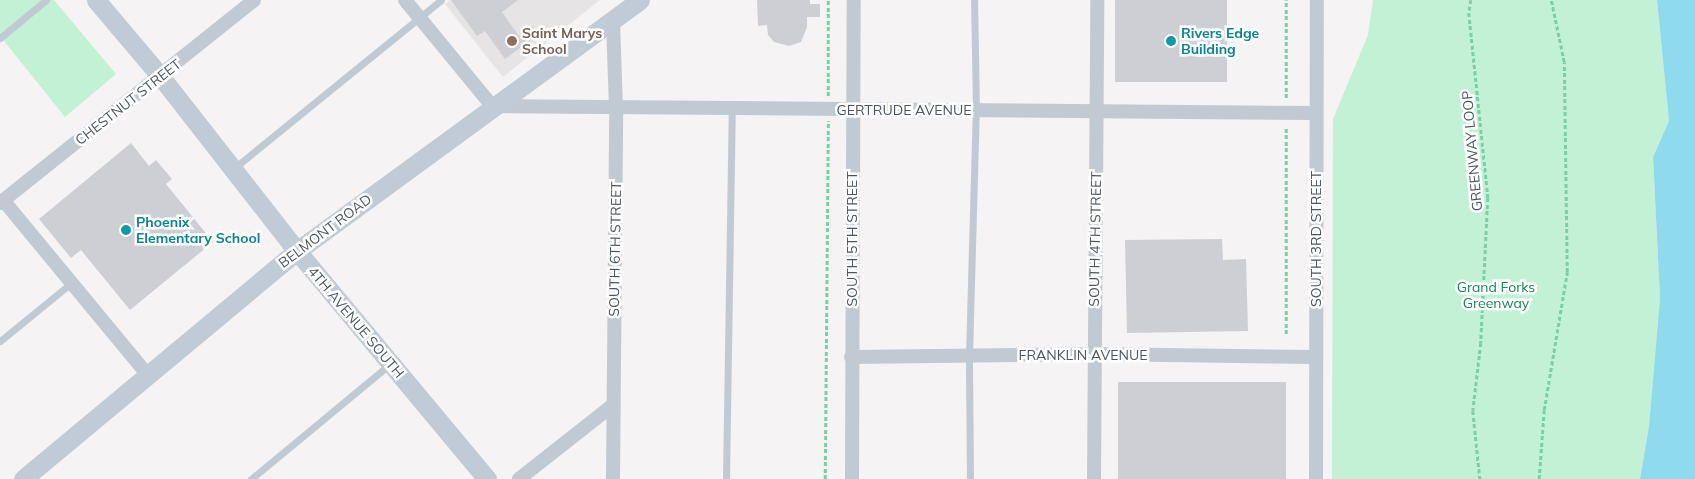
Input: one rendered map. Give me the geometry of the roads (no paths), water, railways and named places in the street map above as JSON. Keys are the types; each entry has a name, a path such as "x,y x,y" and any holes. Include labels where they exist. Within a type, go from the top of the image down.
{"street":[{"name":"4TH AVENUE SOUTH","path":"96,0 161,76 297,251 487,479"},
{"name":"CHESTNUT STREET","path":"2,201 254,0"},
{"path":"405,0 492,106"},
{"name":"BELMONT ROAD","path":"23,479 297,251 492,106 640,0"},
{"name":"SOUTH 5TH STREET","path":"852,479 851,357 854,0"},
{"name":"SOUTH 4TH STREET","path":"1094,479 1097,0"},
{"name":"SOUTH 3RD STREET","path":"1316,479 1317,0"},
{"name":"SOUTH 6TH STREET","path":"613,20 616,108 613,479"},
{"name":"GERTRUDE AVENUE","path":"492,106 853,111 1097,110 1316,113"},
{"path":"2,201 148,375"},
{"name":"FRANKLIN AVENUE","path":"851,357 1094,354 1316,356"},
{"path":"518,479 614,405"}],"lane":[{"path":"0,38 46,0"},
{"path":"233,169 441,0"},
{"path":"970,479 970,356 976,110 974,0"},
{"path":"726,479 732,109"},
{"path":"0,341 71,283"},
{"path":"251,479 390,364"}],"water":[{"path":"1657,0 1695,0 1695,479 1640,479 1649,426 1660,298 1653,157 1669,121"}],"place":[{"name":"Saint Marys School","path":"512,41"},
{"name":"Rivers Edge Building","path":"1171,41"},
{"name":"Phoenix Elementary School","path":"126,230"}],"park label":[{"name":"Grand Forks Greenway","path":"1496,296"}]}
